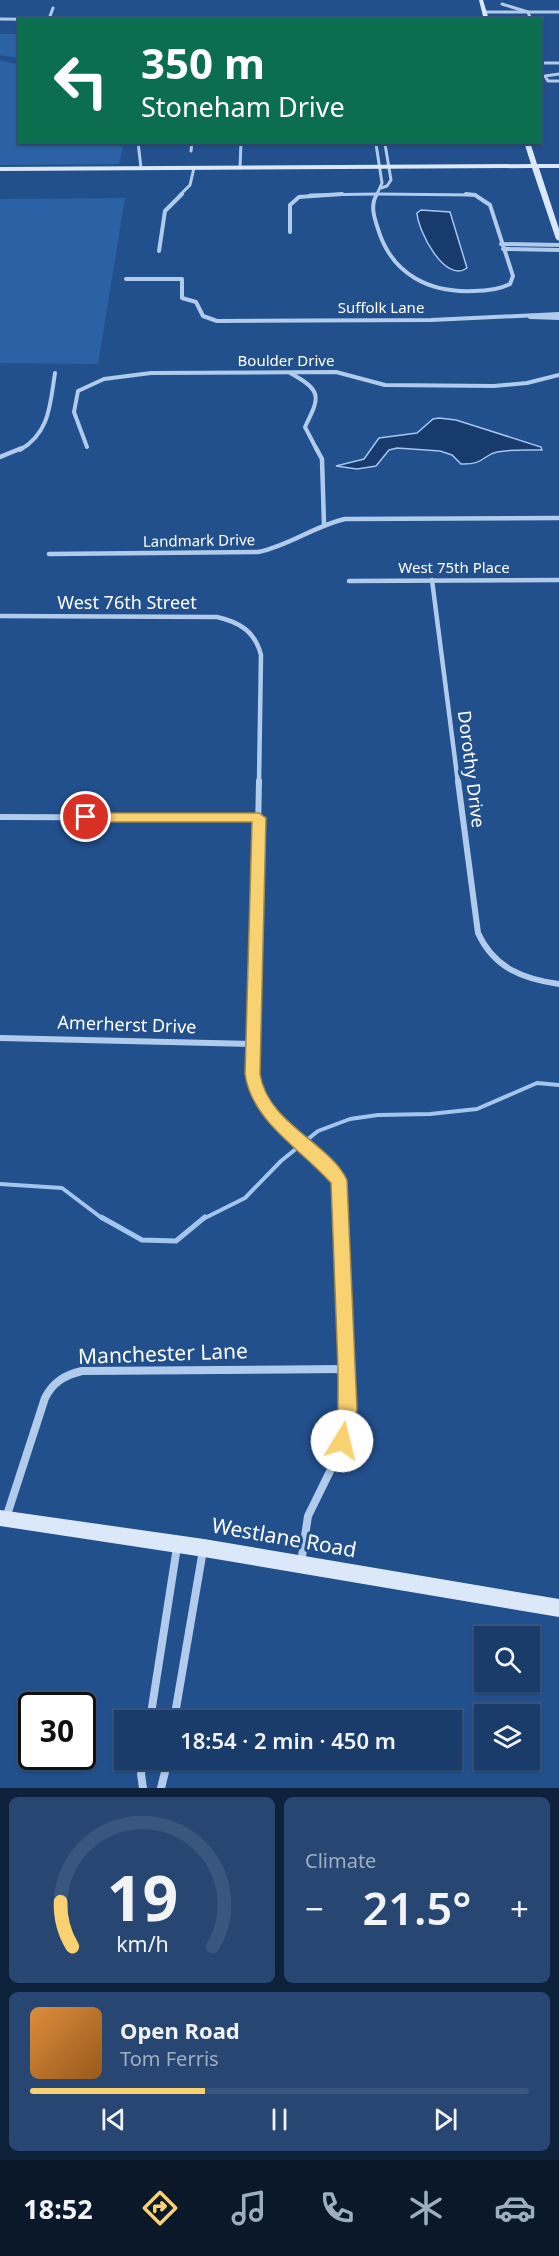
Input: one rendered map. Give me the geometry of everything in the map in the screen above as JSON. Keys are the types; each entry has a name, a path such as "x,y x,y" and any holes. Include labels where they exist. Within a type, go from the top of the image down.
{"main road":[{"path":"481,0 486,16"},
{"path":"527,144 559,239"},
{"path":"0,169 559,166"},
{"name":"Westlane Road","path":"3,1518 204,1548 559,1608"}],"street":[{"path":"501,2 505,12"},
{"path":"501,2 528,13 530,18"},
{"path":"49,18 53,8"},
{"path":"486,16 505,12 559,13"},
{"path":"436,18 528,13"},
{"path":"0,19 18,19"},
{"path":"542,63 559,63"},
{"path":"559,74 545,76 548,81 559,81"},
{"path":"138,144 141,168"},
{"path":"191,151 192,144"},
{"path":"240,168 241,144"},
{"path":"291,232 290,205 301,197 318,194 378,193 463,193 479,197 490,205 513,279 504,287 484,291 454,292 435,288 398,263 386,248 377,228 373,202 378,193 381,188 390,183 390,167 386,144 376,144 381,188"},
{"path":"159,251 165,211 190,184 194,168"},
{"path":"501,244 559,245"},
{"path":"503,249 559,250"},
{"name":"Suffolk Lane","path":"126,279 182,279 182,297 198,303 203,316 217,321 559,316"},
{"path":"288,372 304,381 315,396 315,409 305,427 322,459 324,524"},
{"name":"Boulder Drive","path":"87,447 74,410 77,394 83,386 111,377 143,373 339,372 371,383 504,386 559,375"},
{"path":"0,457 33,444 44,434 55,373"},
{"name":"Landmark Drive","path":"49,554 258,552 279,548 324,524 367,517 559,518"},
{"name":"Dorothy Drive","path":"432,580 477,929 481,942 492,957 506,969 528,979 559,984"},
{"name":"West 75th Place","path":"350,581 559,580"},
{"name":"West 76th Street","path":"0,616 217,617 230,619 250,631 260,646 262,658 259,818"},
{"path":"0,817 259,818 253,1044 255,1092 291,1136 326,1165 339,1180 347,1409 342,1441 310,1509 301,1564"},
{"name":"Amerherst Drive","path":"0,1038 253,1044"},
{"name":"Manchester Lane","path":"3,1518 45,1398 52,1385 64,1376 82,1371 347,1369"},
{"path":"152,1710 177,1544"},
{"path":"176,1710 204,1548"},
{"path":"142,1770 143,1788"},
{"path":"161,1788 166,1770"}],"shaded area":[{"path":"0,34 18,34 18,58 0,55"},
{"path":"0,60 18,65 18,144 124,144 119,164 0,165"},
{"path":"125,198 98,364 0,363 0,199"},
{"path":"421,210 450,212 467,268 459,271 450,269 434,253 422,231 417,213"},
{"path":"433,419 456,420 541,447 542,450 502,451 492,453 475,463 461,464 452,455 440,451 397,448 389,450 376,466 357,469 336,466 364,459 379,438 417,433"}],"waterway":[{"path":"203,1219 245,1198 281,1161 318,1131 350,1119 378,1115 430,1114 477,1109 537,1083 559,1085"},
{"path":"0,1184 62,1188 103,1219"},
{"path":"101,1217 142,1240 176,1241 205,1217"}],"route":[{"path":"86,817 259,818 253,1074 255,1092 291,1136 326,1165 339,1180 347,1369 347,1409 342,1441"}]}
